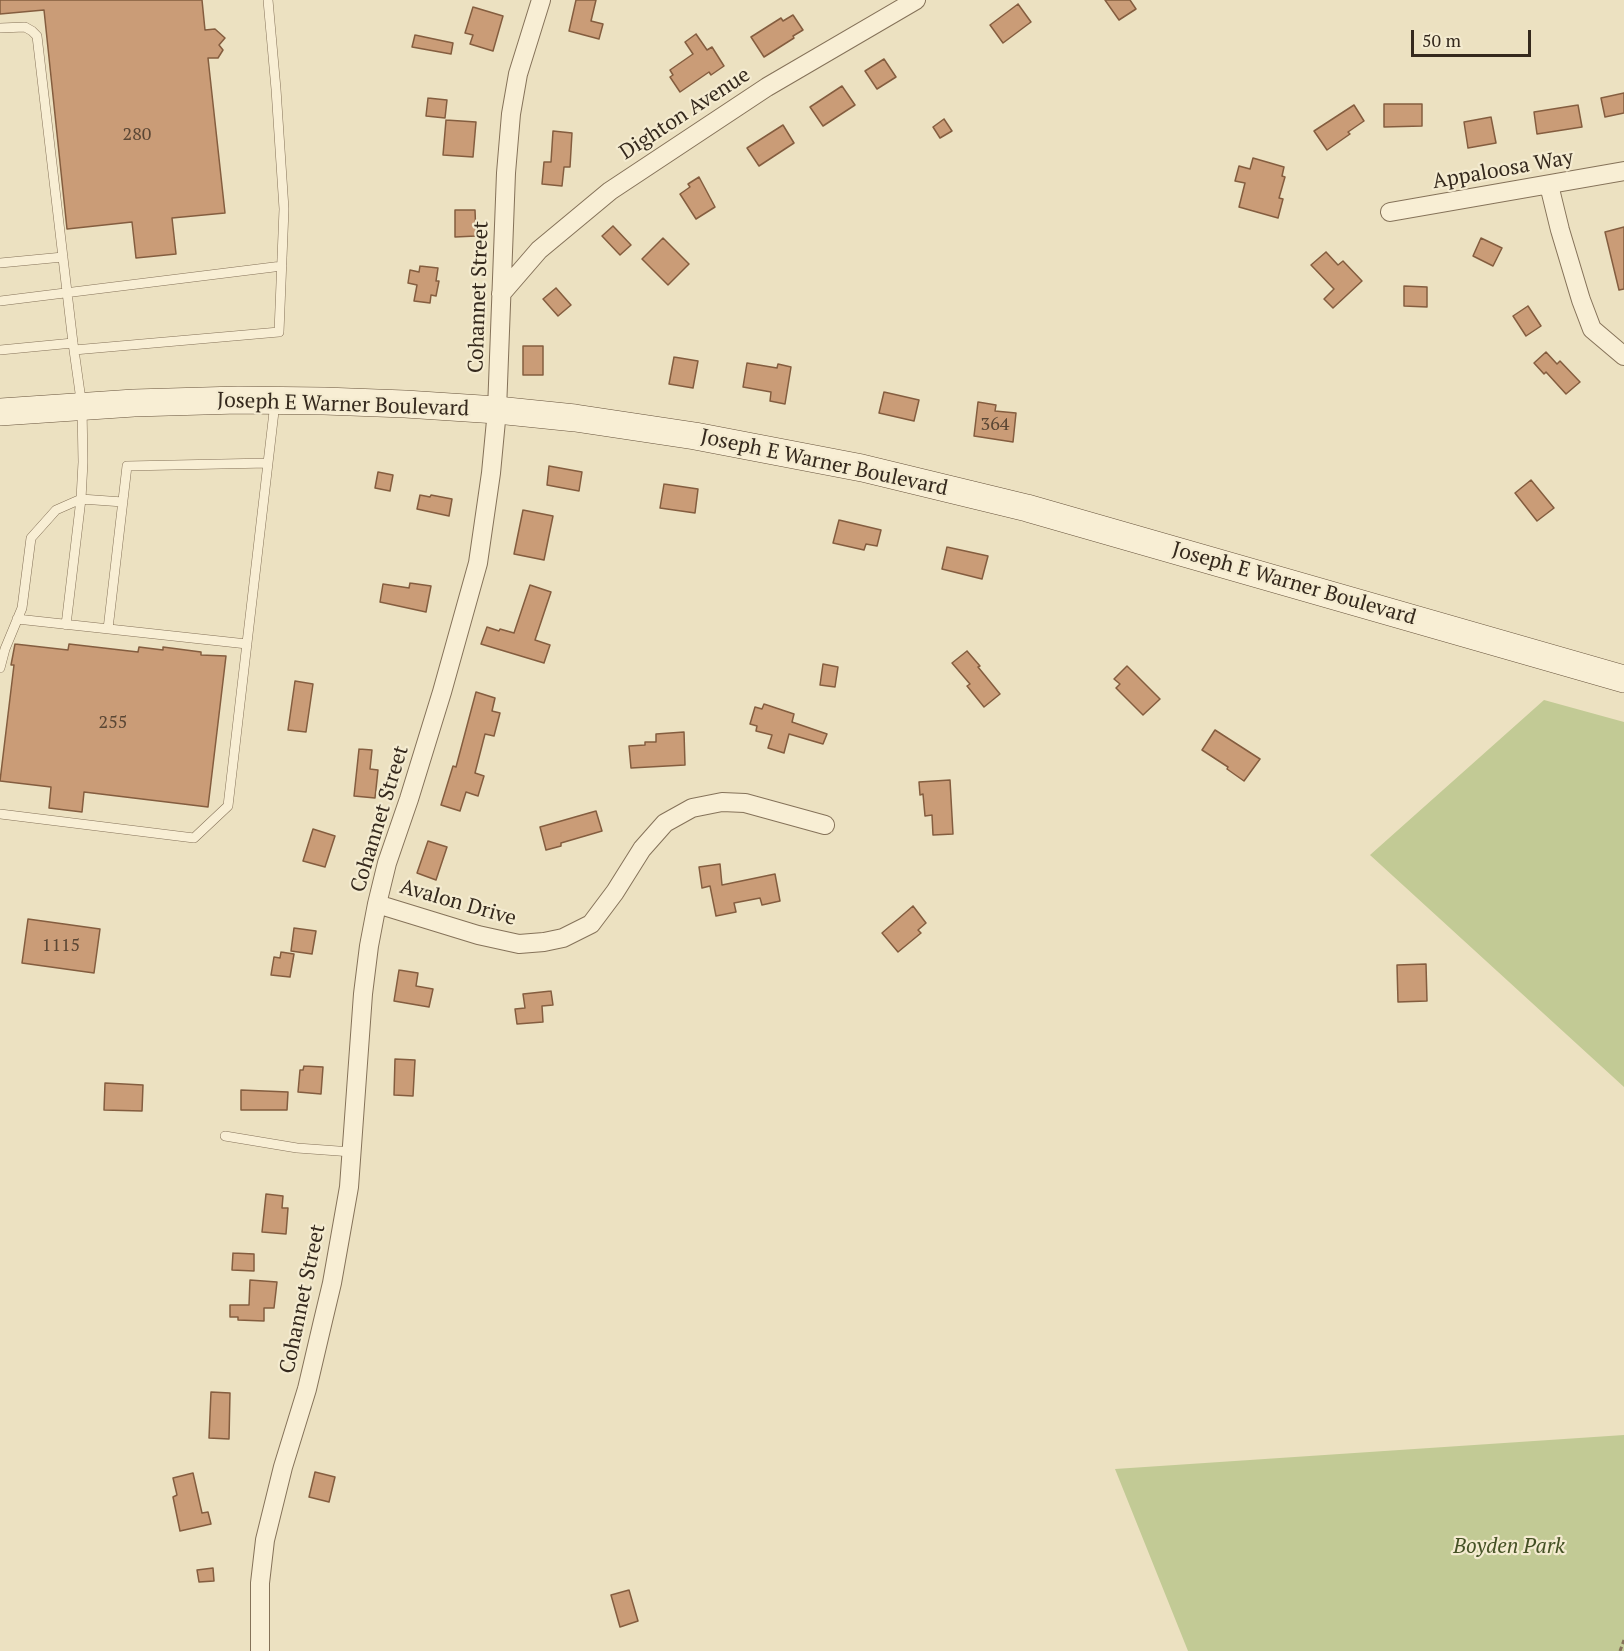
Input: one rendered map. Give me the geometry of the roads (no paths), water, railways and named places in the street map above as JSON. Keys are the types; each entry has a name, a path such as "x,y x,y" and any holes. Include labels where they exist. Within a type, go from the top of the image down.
{"main road":[{"name":"Joseph E Warner Boulevard","path":"0,412 238,400 405,404 575,418 695,436 841,463 942,486 1624,679"}],"street":[{"name":"Cohannet Street","path":"260,1651 260,1583 265,1540 283,1467 307,1389 332,1283 349,1187 363,994 377,903 387,863 439,701 478,563 491,473 497,410 506,173 511,114 518,74 542,0"},
{"name":"Dighton Avenue","path":"501,294 539,250 610,191 767,87 916,0"},
{"name":"Appaloosa Way","path":"1390,212 1624,171"},
{"path":"1549,185 1560,230 1592,329 1624,356"},
{"name":"Avalon Drive","path":"377,903 478,935 519,944 544,942 563,938 591,924 650,840 665,823 692,808 722,802 745,803 825,825"}],"lane":[{"path":"0,350 279,332 284,209 268,0"},
{"path":"0,28 25,27 37,36 82,407 81,499 66,625"},
{"path":"0,263 63,257"},
{"path":"0,301 282,266"},
{"path":"0,814 194,838 228,806 275,400"},
{"path":"108,629 127,466 268,463"},
{"path":"0,668 5,649 22,608 32,538 56,510 81,499 123,502"},
{"path":"17,619 247,644"},
{"path":"225,1136 297,1148 352,1152"}],"park label":[{"name":"Boyden Park","path":"1509,1547"}]}
